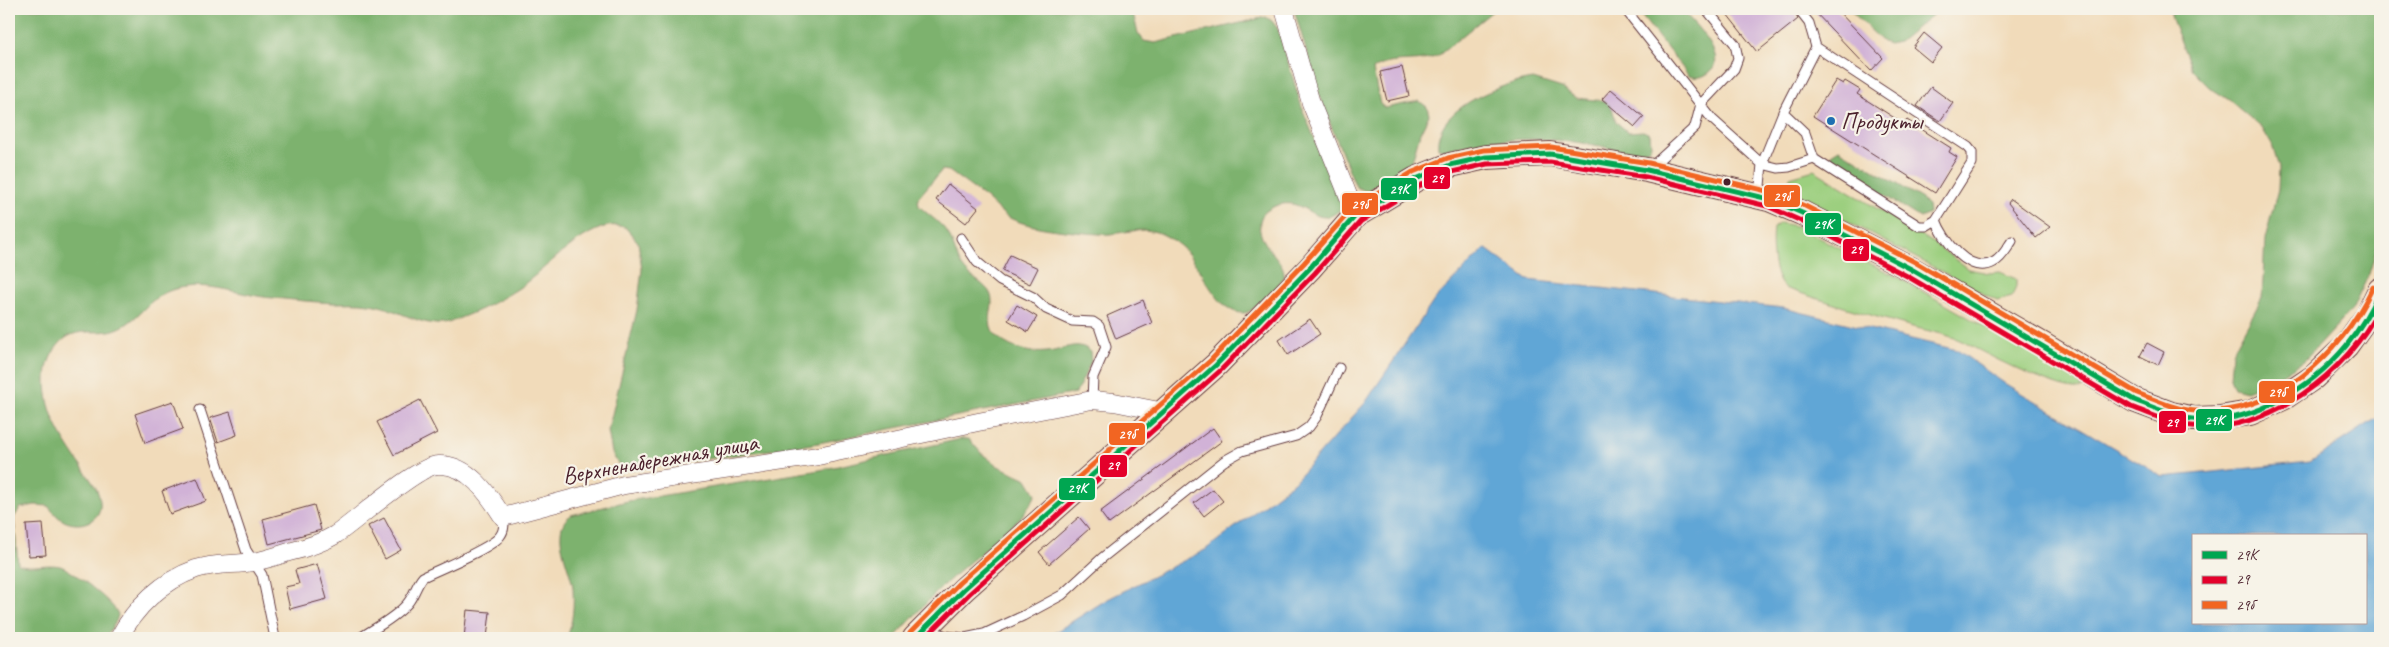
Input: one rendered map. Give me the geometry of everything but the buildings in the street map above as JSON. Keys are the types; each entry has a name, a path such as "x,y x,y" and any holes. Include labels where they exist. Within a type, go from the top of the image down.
{"main road":[{"path":"919,633 964,590 1216,365 1262,319 1356,215 1416,179 1450,165 1486,157 1550,154 1647,170 1785,205 1911,269 2134,400 2171,414 2194,419 2220,418 2250,413 2284,398 2314,378 2346,346 2368,316 2380,290"}],"street":[{"path":"1284,9 1311,104 1356,215"},
{"name":"Верхненабережная улица","path":"503,517 624,485 818,456 1092,400 1114,402 1164,412"},
{"path":"119,638 127,622 161,586 196,569 252,562 316,545 354,522 422,470 436,465 450,466 464,472 489,494 503,517"}],"lane":[{"path":"1624,9 1712,119 1762,164 1778,168 1814,160"},
{"path":"1647,170 1695,127 1701,104 1734,69 1738,58 1735,44 1706,9"},
{"path":"1782,112 1806,133 1814,160 1919,226 1926,226 1936,220 1972,162 1972,152 1968,147 1816,47 1809,23 1798,9"},
{"path":"1759,197 1762,164 1782,112 1816,47"},
{"path":"1936,220 1948,244 1968,262 1993,263 2012,241"},
{"path":"961,238 977,262 1000,281 1033,297 1046,309 1072,321 1093,322 1099,326 1106,347 1092,377 1092,400"},
{"path":"919,633 965,638 984,634 1062,595 1102,558 1224,461 1242,452 1296,436 1309,427 1317,416 1339,368"},
{"path":"200,410 244,546 252,562 262,575 275,638"},
{"path":"360,638 404,608 417,584 424,577 486,546 500,536 504,527 503,517"}],"green space":[{"path":"9,9 1132,9 1138,33 1144,41 1155,43 1266,17 1278,29 1302,108 1341,203 1340,210 1331,216 1324,217 1295,205 1286,204 1267,210 1261,218 1259,227 1261,235 1280,263 1284,275 1276,288 1253,309 1244,313 1235,312 1219,300 1187,252 1166,236 1149,230 1099,234 1051,229 1026,224 1006,216 986,198 949,171 942,170 918,198 919,206 947,232 957,256 967,273 988,290 992,302 990,320 994,333 1010,346 1028,351 1047,352 1080,346 1090,351 1091,362 1076,393 813,444 628,470 618,464 612,453 608,431 637,310 642,269 638,242 625,227 607,226 583,237 513,292 492,304 444,324 425,322 365,303 327,303 262,297 200,286 175,289 158,297 134,319 119,328 104,332 75,333 69,336 62,341 52,354 48,364 46,374 47,393 52,416 62,436 97,491 100,501 98,514 89,522 70,523 59,518 48,506 35,505 20,508 14,518 18,564 28,566 55,565 65,568 93,588 116,610 118,615 116,621 105,638 9,638"},
{"path":"1294,9 1495,9 1439,55 1423,60 1388,63 1373,70 1380,104 1385,108 1419,101 1427,107 1429,115 1420,133 1411,165 1366,191 1356,187 1321,101"},
{"path":"1636,9 1681,9 1713,48 1715,65 1710,72 1700,77 1689,76"},
{"path":"1849,9 1940,9 1899,42 1889,44 1883,42"},
{"path":"2170,9 2380,9 2380,238 2369,274 2353,308 2305,360 2274,380 2246,391 2234,388 2230,378 2232,353 2262,298 2265,239 2278,189 2279,168 2272,145 2262,128 2229,100 2209,87 2192,70 2172,19"},
{"path":"1533,79 1562,88 1576,98 1605,101 1612,108 1616,122 1628,132 1643,131 1650,134 1651,145 1649,149 1638,152 1625,152 1600,146 1542,139 1483,142 1444,150 1438,148 1440,134 1447,121 1458,110 1488,92 1520,81"},
{"path":"1839,149 1922,199 1928,205 1929,214 1920,218 1833,163 1831,154"},
{"path":"1814,170 1932,242 1968,269 1989,273 2000,272 2016,279 2016,287 2012,297 1997,301 1796,194 1789,185 1790,177"},
{"path":"1780,223 1796,226 1901,279 2078,380 2082,388 2074,389 2043,380 1949,336 1872,316 1785,288 1777,277 1772,251 1773,228"},
{"path":"961,439 969,439 981,453 998,466 1027,479 1036,494 1030,506 1021,517 1000,538 947,582 894,638 567,638 573,613 573,588 563,550 561,530 564,522 571,515 628,501 820,470"}],"water":[{"path":"1485,248 1528,280 1783,308 1957,350 2004,383 2163,477 2310,462 2380,416 2380,638 1046,638 1106,600 1205,550 1294,482 1365,403 1435,299"}],"transit line":[{"name":"29б","path":"910,633 959,583 1211,360 1304,263 1351,210 1413,172 1448,158 1484,150 1551,147 1649,163 1771,192 1805,206 1915,262 2137,393 2181,409 2196,411 2225,410 2253,403 2279,392 2324,357 2343,335 2373,287"},
{"name":"29К","path":"915,638 964,589 1216,365 1310,268 1356,215 1416,179 1450,165 1486,157 1550,154 1647,170 1769,199 1802,213 1911,269 2134,400 2170,414 2192,419 2214,420 2236,417 2278,401 2297,390 2332,362 2346,346 2365,319 2380,290"},
{"name":"29","path":"925,638 969,594 1221,370 1315,273 1361,221 1419,186 1452,172 1487,164 1550,162 1646,177 1767,206 1799,220 1907,276 2131,407 2184,425 2220,426 2249,421 2276,410 2302,394 2327,375 2348,354 2366,331 2380,307"}],"place":[{"name":"Продукты","path":"1831,121"}]}
